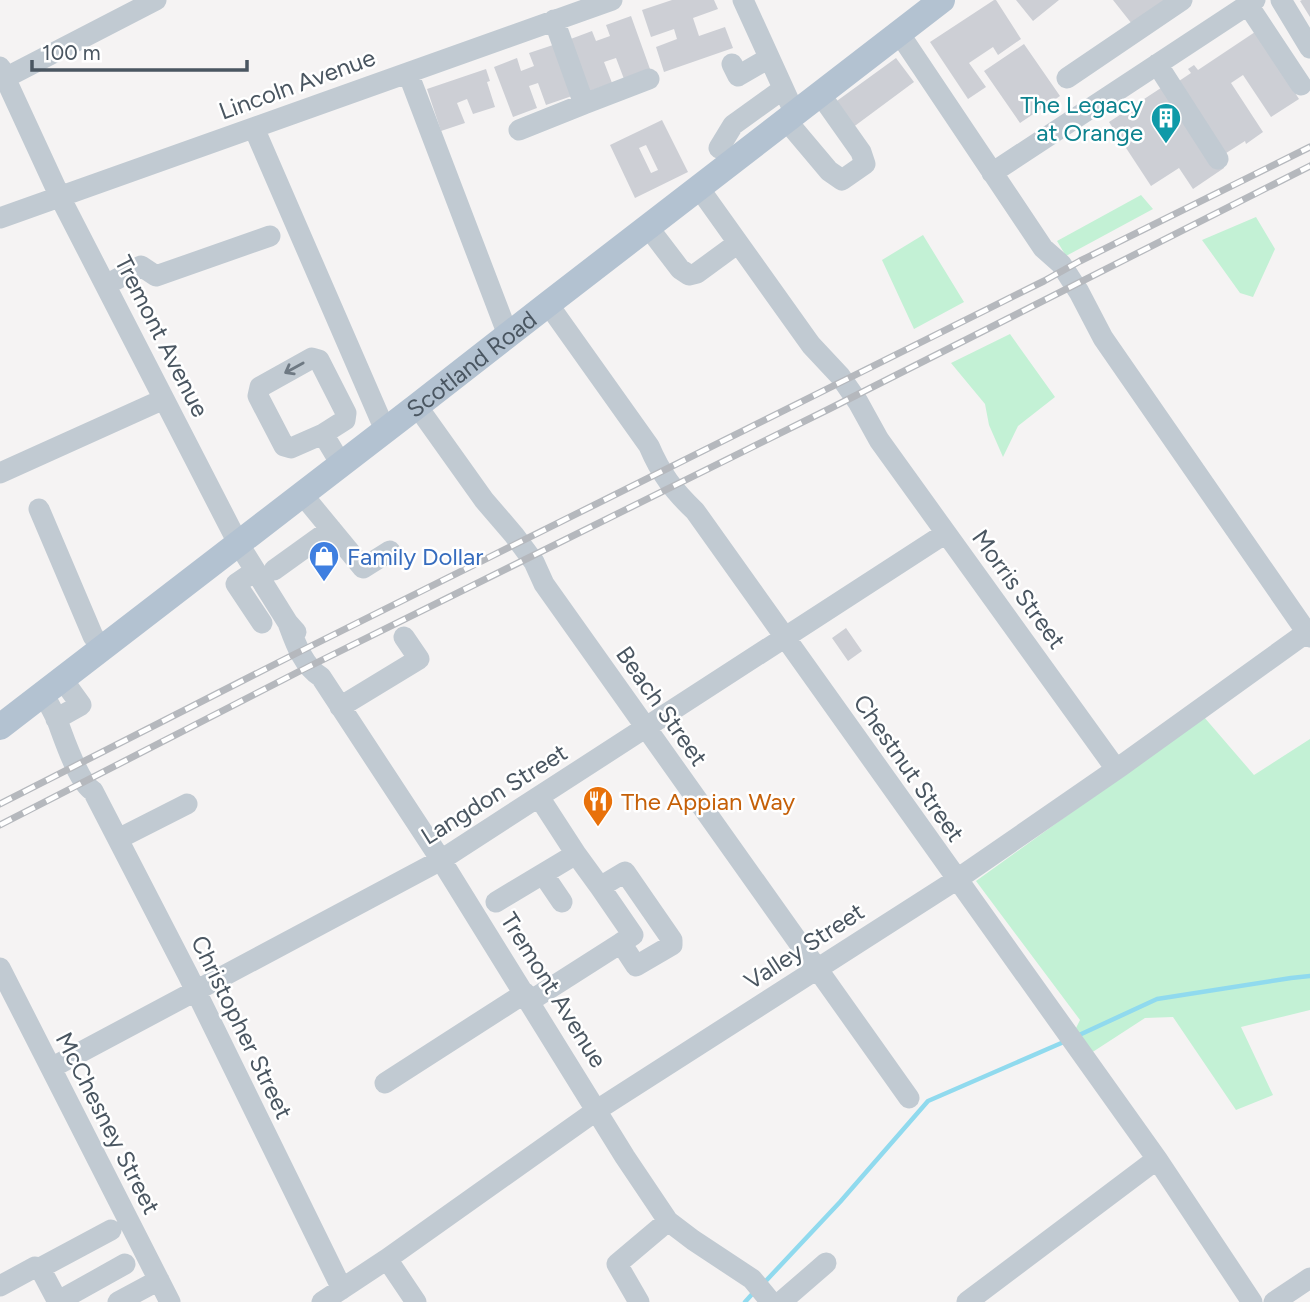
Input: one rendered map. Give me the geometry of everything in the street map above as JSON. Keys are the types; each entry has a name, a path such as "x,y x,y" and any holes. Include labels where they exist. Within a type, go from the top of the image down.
{"main road":[{"name":"Scotland Road","path":"0,727 699,188 725,156 772,119 820,94 942,0"}],"street":[{"path":"3,73 156,0"},
{"name":"Lincoln Avenue","path":"0,218 612,0"},
{"path":"743,0 783,89 772,119"},
{"path":"1281,0 1310,48"},
{"path":"1067,78 1179,1"},
{"path":"992,173 1251,2 1301,85"},
{"path":"554,20 584,104"},
{"path":"899,33 1043,248 1051,271 1066,298 1103,338 1309,633"},
{"path":"732,65 738,76 769,58"},
{"path":"1157,64 1219,159"},
{"name":"Tremont Avenue","path":"3,73 60,197 238,543 265,570 297,648 314,673 321,677 442,860 625,1157 668,1221 752,1279 771,1302"},
{"path":"408,73 508,335"},
{"path":"519,130 649,79"},
{"path":"772,119 783,89"},
{"path":"772,119 842,180 865,164 861,152 820,94"},
{"path":"254,128 386,430"},
{"name":"Morris Street","path":"699,188 811,345 828,380 848,408 879,440 1116,769"},
{"path":"648,227 680,269 689,275 738,243"},
{"path":"106,285 141,266 156,276 270,236"},
{"name":"Chestnut Street","path":"548,304 649,446 658,467 676,493 695,510 1157,1159 1252,1302"},
{"path":"312,358 319,360 346,413 345,420 323,434 291,448 284,446 258,396 260,387 312,358"},
{"path":"0,473 164,398"},
{"name":"Beach Street","path":"417,406 484,500 506,541 525,568 544,584 909,1098"},
{"path":"323,434 341,464"},
{"path":"302,494 363,568 390,551"},
{"path":"38,509 93,636 103,649"},
{"path":"262,623 236,584 265,570 331,529"},
{"name":"Langdon Street","path":"51,1068 442,860 946,533"},
{"name":"Valley Street","path":"323,1302 597,1110 956,880 1309,633"},
{"path":"340,707 419,659 404,637"},
{"name":"Christopher Street","path":"53,687 56,719 82,778 93,791 195,990 342,1289"},
{"path":"385,1083 633,935 539,797"},
{"path":"118,839 187,804"},
{"path":"496,902 576,854"},
{"path":"600,887 625,872 672,940 672,945 636,966 621,943"},
{"path":"543,874 562,902"},
{"name":"McChesney Street","path":"0,968 170,1302"},
{"path":"967,1302 1157,1159"},
{"path":"639,1302 617,1264 668,1221"},
{"path":"0,1286 111,1230"},
{"path":"387,1259 416,1302"},
{"path":"781,1302 826,1263"},
{"path":"40,1268 57,1302 125,1264"},
{"path":"1286,1299 1310,1278"},
{"path":"118,1302 159,1280"}],"green space":[{"path":"1141,195 1153,209 1066,256 1057,241"},
{"path":"1256,217 1275,249 1253,297 1240,293 1202,240"},
{"path":"923,235 964,302 914,329 882,260"},
{"path":"1010,334 1055,397 1018,426 1003,457 989,425 985,404 951,363"},
{"path":"1204,717 1254,775 1310,739 1310,1010 1241,1027 1273,1095 1236,1110 1173,1017 1145,1018 1088,1055 1074,1032 1080,1020 976,881"}],"building":[{"path":"672,0 714,0 718,9 693,18 699,36 725,27 733,48 664,72 656,47 677,39 674,29 651,37 642,10"},
{"path":"994,0 1021,39 998,55 993,47 969,63 986,87 968,99 930,42"},
{"path":"1016,0 1059,0 1033,21"},
{"path":"1113,0 1172,0 1136,29"},
{"path":"1310,0 1310,17 1300,1"},
{"path":"631,16 650,69 624,79 616,58 604,62 612,83 587,92 568,40 592,31 596,41 610,36 606,25"},
{"path":"1255,32 1299,99 1271,117 1243,75 1231,83 1263,132 1223,155 1176,83 1191,73 1188,69 1194,65 1198,70"},
{"path":"1024,44 1060,96 1020,123 984,71"},
{"path":"553,45 572,96 546,105 538,83 529,86 537,108 513,117 494,67 517,58 521,71 534,66 529,53"},
{"path":"896,58 914,82 852,128 834,103"},
{"path":"486,69 495,107 473,114 467,99 457,103 465,123 441,131 427,89"},
{"name":"The Legacy at Orange","path":"1167,84 1224,168 1193,189 1179,168 1151,186 1109,122"},
{"path":"662,120 688,172 635,198 610,145","holes":["646,145 658,170 651,173 639,148"]},
{"path":"846,628 862,651 848,661 832,638"}],"waterway":[{"path":"1077,1036 1157,999 1310,976"},
{"path":"763,1284 840,1202 928,1101 1066,1041"},
{"path":"745,1302 754,1292"}],"railway":[{"path":"0,804 1310,147"},
{"path":"0,825 298,672 829,409 1310,166"}],"place":[{"name":"The Legacy at Orange","path":"1166,145"},
{"name":"Family Dollar","path":"324,583"},
{"name":"The Appian Way","path":"598,828"}]}
